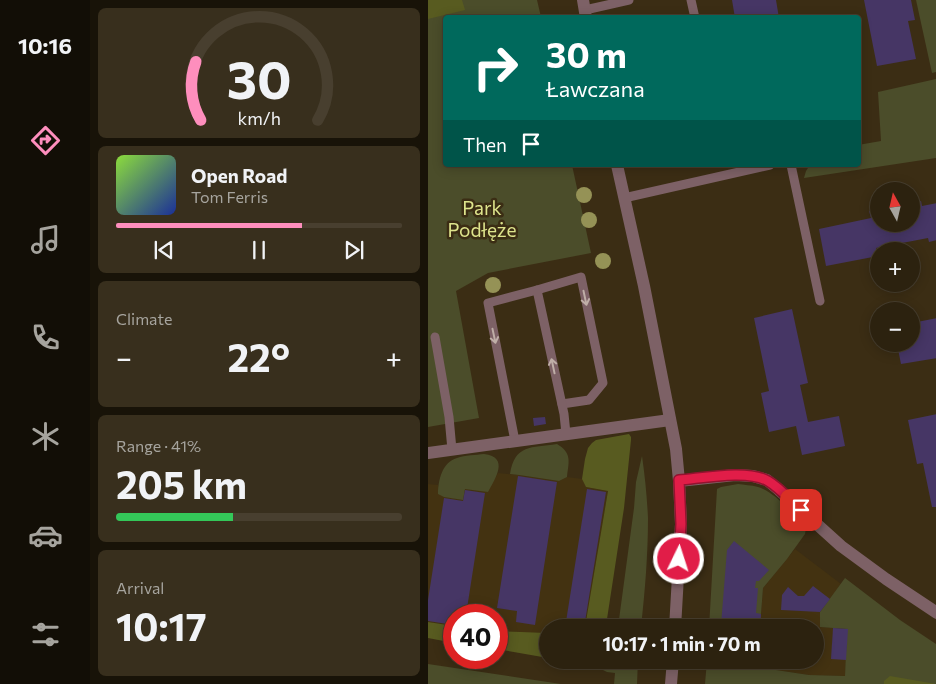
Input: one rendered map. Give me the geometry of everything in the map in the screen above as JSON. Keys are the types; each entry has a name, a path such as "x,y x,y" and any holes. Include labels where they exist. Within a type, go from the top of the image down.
{"street":[{"path":"617,167 644,286 676,449 681,524 676,619"},
{"path":"428,453 670,420"},
{"path":"679,480 735,475 753,476 767,480 841,546 936,613"},
{"path":"671,684 672,669"}],"lane":[{"path":"585,9 629,0"},
{"path":"691,0 694,15"},
{"path":"624,198 733,169 752,167"},
{"path":"791,167 820,301"},
{"path":"515,441 488,303 581,277 603,383 589,400 562,404"},
{"path":"537,290 562,404 566,434"},
{"path":"435,337 452,450"}],"shaded area":[{"path":"498,473 559,481 567,477 582,479 586,487 608,491 586,619 539,619 539,633 508,631 508,604 443,604 443,624 428,622 428,484 438,485 439,494 462,500 464,489 495,478"},
{"path":"795,549 841,584 820,612 820,619 761,619 763,588"},
{"path":"824,627 848,629 845,676 809,675 775,670 824,669"}],"green space":[{"name":"Park Podłęże","path":"428,0 537,0 541,15 443,15 443,167 572,167 591,253 488,273 456,291 479,418 428,427"},
{"path":"428,0 462,0 465,10 428,19"},
{"path":"916,0 936,0 936,72 932,73"},
{"path":"936,79 936,158 804,178 809,167 861,167 861,144 881,141 878,92"},
{"path":"629,434 631,437 624,508 607,619 586,619 608,491 586,487 582,479 588,448 596,440"},
{"path":"557,444 567,454 569,462 567,477 559,481 510,474 512,464 520,452 532,447"},
{"path":"484,454 497,459 499,464 497,475 488,492 465,489 463,500 444,497 438,494 440,478 448,463 460,457"},
{"path":"642,456 648,518 642,619 619,619 634,508 636,482"},
{"path":"738,484 750,485 765,490 784,504 806,528 805,534 763,588 761,619 710,619 717,489"},
{"path":"845,578 900,620 936,644 936,684 705,684 706,669 776,669 809,675 845,676 847,629 824,627 824,619 820,619 820,612"},
{"path":"428,622 443,624 443,641 428,638"},
{"path":"508,631 539,633 539,656 508,651"},
{"path":"428,664 443,666 443,669 461,669 561,684 428,684"},
{"path":"601,669 638,669 637,684 614,684 615,673"},
{"path":"890,676 936,684 884,684 884,681"}],"building":[{"path":"732,0 776,0 778,15 734,15"},
{"path":"864,0 911,0 915,20 908,21 916,59 877,66"},
{"path":"920,201 922,206 937,203 937,240 929,242 928,238 907,242 870,242 870,258 826,266 819,229 870,218 870,232 920,232"},
{"path":"792,309 808,383 800,385 808,422 839,416 845,446 802,455 796,426 769,432 761,393 769,391 754,318"},
{"path":"937,318 937,358 901,364 899,352 920,352 920,321"},
{"path":"937,414 937,507 932,507 923,463 917,464 908,420"},
{"path":"545,417 546,424 534,426 533,418"},
{"path":"518,476 557,482 535,625 516,622 517,611 508,610 508,604 498,604"},
{"path":"587,489 606,492 585,619 566,619"},
{"path":"465,490 485,493 468,604 443,604 443,623 428,621 428,600 444,498 463,501"},
{"path":"734,541 769,570 759,581 756,581 755,588 758,588 756,613 761,614 761,619 721,619 727,550"},
{"path":"813,586 830,599 820,612 781,610 782,595 788,587 798,596 804,596"},
{"path":"833,628 848,629 846,660 831,659"}],"route":[{"path":"679,559 681,524 679,480 735,475 753,476 767,480 801,510"}]}
